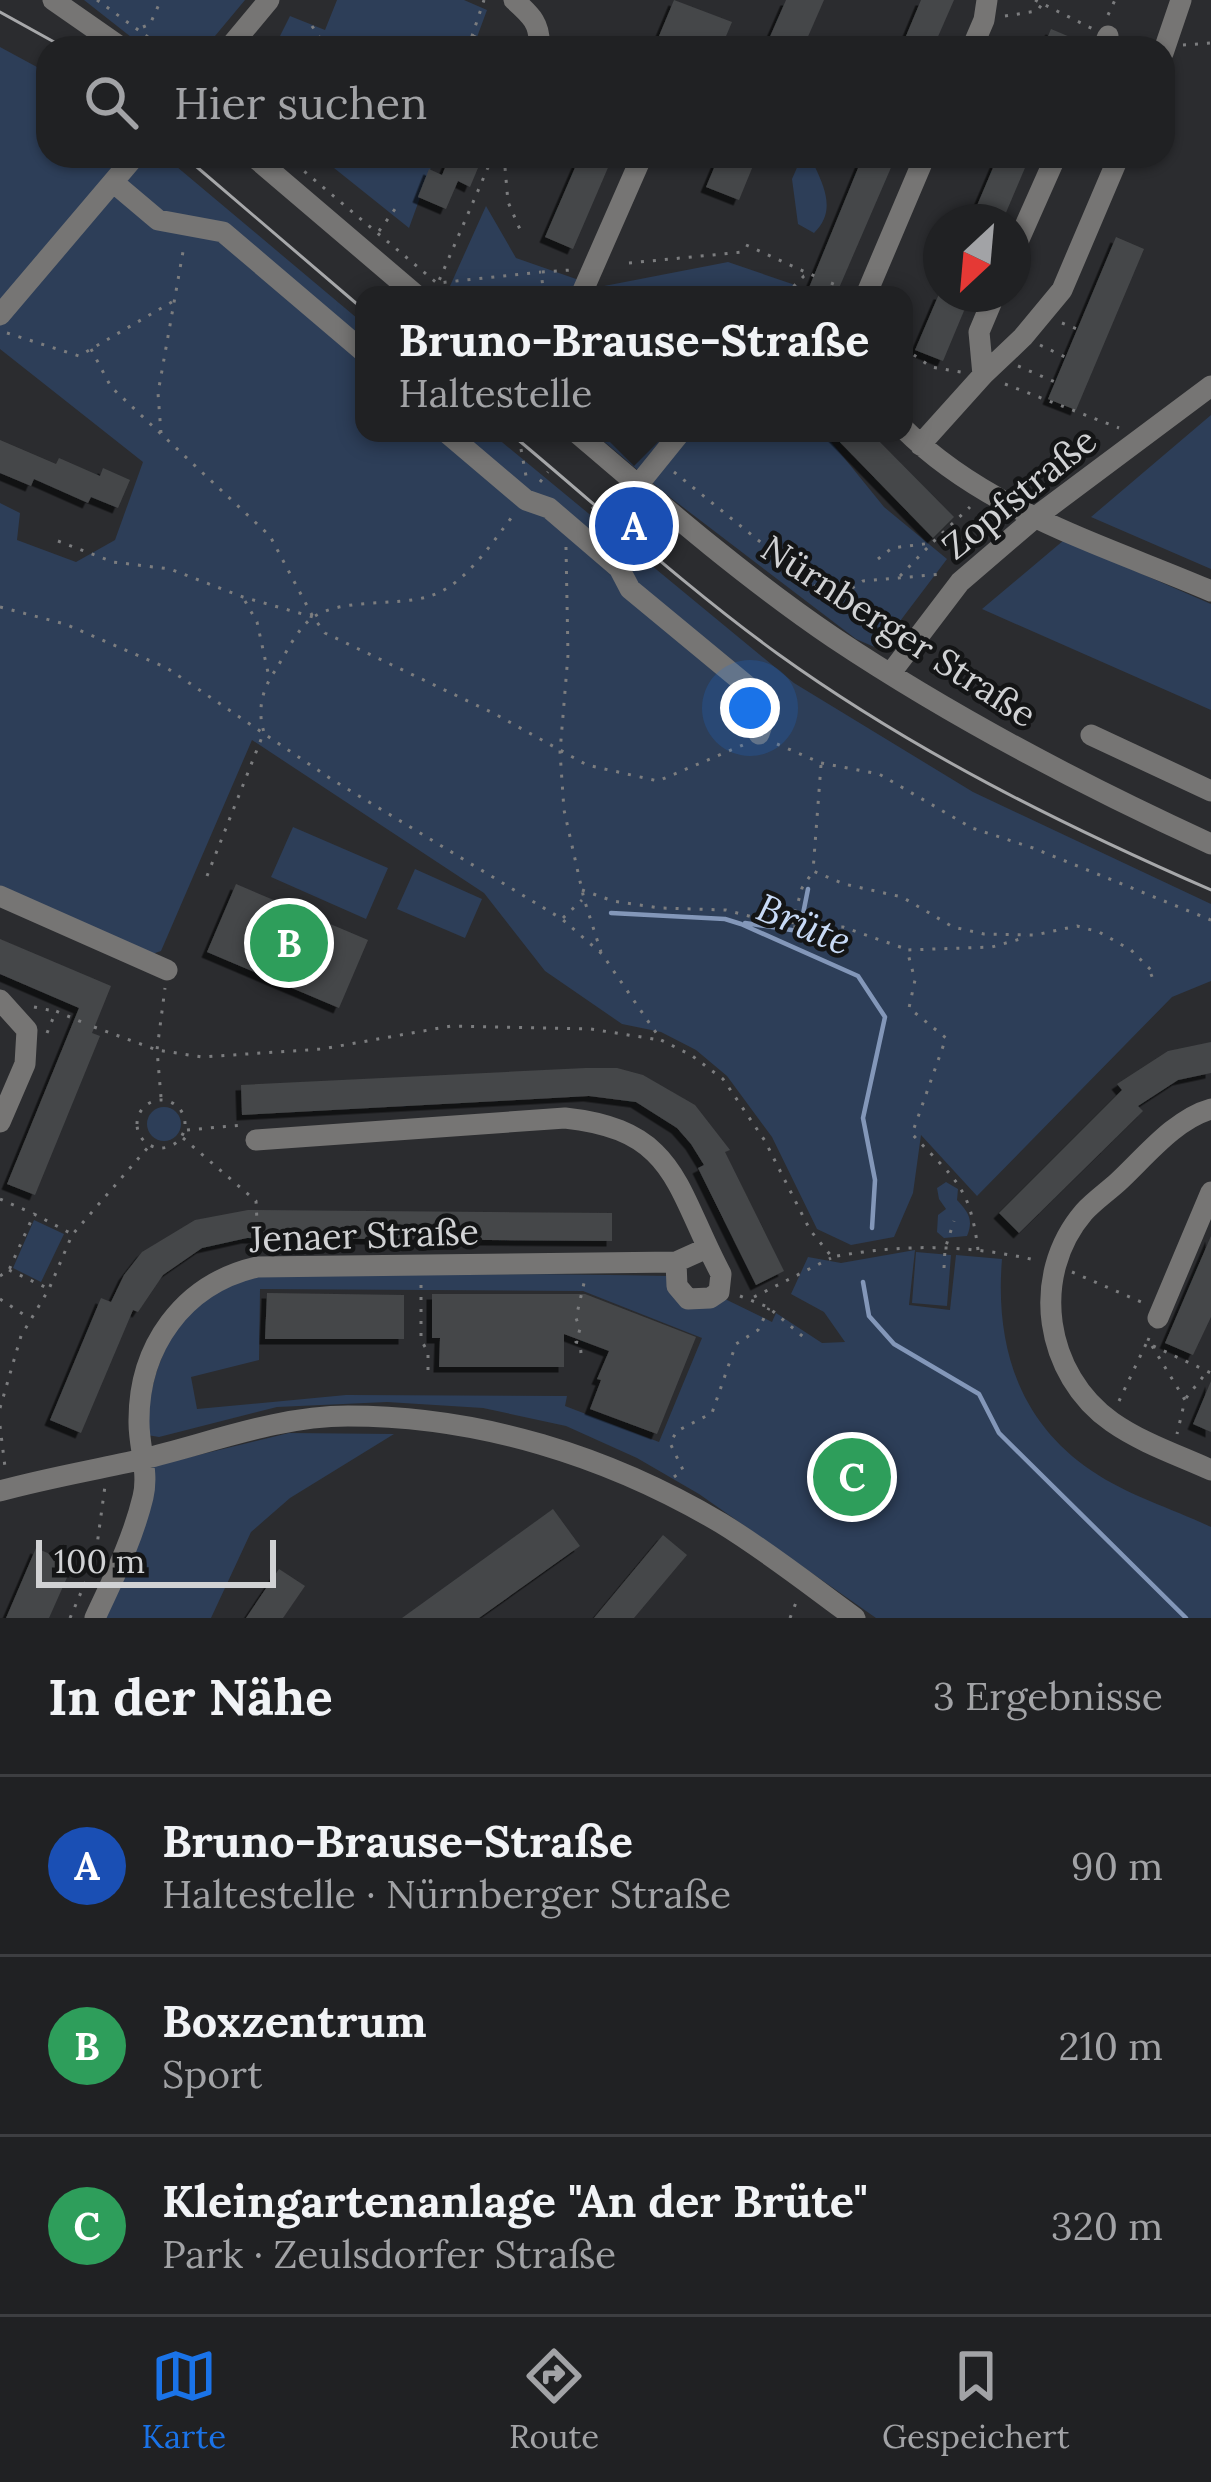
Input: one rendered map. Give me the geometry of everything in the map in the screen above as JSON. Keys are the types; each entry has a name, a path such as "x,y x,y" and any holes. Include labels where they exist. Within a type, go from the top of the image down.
{"street":[{"path":"53,0 105,36"},
{"path":"239,36 269,0"},
{"path":"514,0 532,16 539,36"},
{"path":"1163,36 1181,0"},
{"path":"0,315 125,168"},
{"path":"267,168 405,286"},
{"path":"585,286 637,168"},
{"path":"867,286 921,168"},
{"path":"1031,213 1051,168"},
{"path":"913,436 1024,338 1062,290 1114,168"},
{"path":"113,182 158,220 223,232 355,344"},
{"path":"983,375 979,332 987,312"},
{"name":"Zopfstraße","path":"896,665 960,582 1037,516 1211,386"},
{"path":"913,438 940,464 985,493 1211,591"},
{"path":"458,442 528,498 549,508 619,568 630,589 769,704 759,734"},
{"name":"Nürnberger Straße","path":"588,442 771,591 896,665 993,737 1211,844"},
{"path":"638,485 674,442"},
{"path":"1091,735 1211,791"},
{"path":"0,896 167,970"},
{"path":"0,1000 27,1030 25,1064 0,1122"},
{"path":"1211,1109 1184,1122 1082,1214 1051,1282 1059,1355 1074,1384 1110,1421 1211,1470"},
{"path":"256,1140 565,1118 604,1122 638,1138 667,1163 721,1274 719,1292 710,1298 688,1299 676,1286 676,1262"},
{"path":"1158,1318 1211,1192"},
{"name":"Jenaer Straße","path":"95,1618 144,1493 140,1389 152,1355 177,1310 231,1273 257,1267 676,1262 707,1248"},
{"path":"0,1491 265,1426 325,1418 448,1421 551,1445 658,1489 723,1524 855,1618"}],"path":[{"path":"97,0 149,36"},
{"path":"140,28 150,24 160,0"},
{"path":"471,35 484,0"},
{"path":"1035,0 1102,36"},
{"path":"986,10 1036,11 1044,2"},
{"path":"312,26 319,36"},
{"path":"1175,46 1211,43"},
{"path":"301,168 441,286"},
{"path":"438,283 488,168"},
{"path":"505,168 508,202 522,234"},
{"path":"378,232 398,205"},
{"path":"161,434 158,393 186,226"},
{"path":"746,244 821,279"},
{"path":"629,262 742,252"},
{"path":"438,283 572,270"},
{"path":"542,272 543,286"},
{"path":"794,286 804,276 815,275"},
{"path":"831,283 839,286"},
{"path":"0,330 79,356 177,299"},
{"path":"1024,338 1066,357"},
{"path":"91,349 111,387 270,536 325,633 495,714 586,765 658,781 731,753 759,734 821,763 879,774 972,828 1211,920"},
{"path":"913,354 931,367 983,375 1142,436"},
{"path":"1002,359 1055,382"},
{"path":"620,442 637,457"},
{"path":"58,542 113,562 170,568 243,597 313,617 351,606 433,596 477,560 528,498 520,449"},
{"path":"660,461 896,665"},
{"path":"543,479 548,472"},
{"path":"899,576 985,493"},
{"path":"565,522 568,655 560,752 564,810 602,954"},
{"path":"878,559 892,548 932,543"},
{"path":"852,588 863,581 946,573 960,582"},
{"path":"243,597 257,622 269,679"},
{"path":"0,607 65,624 167,668 331,779 562,919 602,954 661,1040"},
{"path":"207,876 264,732 261,705 269,679 313,617"},
{"path":"790,927 802,887 813,871 821,763"},
{"path":"813,871 844,884 902,897 953,927 984,934 1035,935"},
{"path":"582,890 613,901 660,908 726,910 790,927 843,927 907,950 992,947 1077,926 1131,950 1155,974 1150,976"},
{"path":"562,919 584,899"},
{"path":"907,950 915,980 909,1007 946,1038 912,1134 965,1191 978,1250"},
{"path":"161,1099 158,1050 167,970"},
{"path":"46,1034 56,1011 84,1023"},
{"path":"94,1027 158,1050 202,1058 322,1049 451,1026 591,1029 661,1040 723,1079 766,1141 810,1230 832,1257"},
{"path":"161,1099 179,1107 185,1118 182,1137 166,1148 149,1145 139,1135 139,1114 150,1102 161,1099"},
{"path":"185,1130 247,1125 256,1140"},
{"path":"182,1137 256,1201 257,1221"},
{"path":"0,1408 21,1336 49,1289 72,1235 149,1145"},
{"path":"0,1198 72,1235"},
{"path":"0,1276 9,1270 34,1214"},
{"path":"944,1268 954,1221"},
{"path":"751,1299 832,1257 892,1246 978,1250 1055,1265 1144,1302 1158,1318 1110,1421"},
{"path":"9,1270 49,1289"},
{"path":"721,1274 730,1289 769,1308 807,1340"},
{"path":"421,1289 421,1340 428,1352 428,1378"},
{"path":"571,1347 580,1329 576,1318 583,1295"},
{"path":"0,1299 31,1318"},
{"path":"658,1489 683,1470 670,1442 677,1431 712,1413 736,1343 758,1330 769,1308"},
{"path":"576,1342 581,1353"},
{"path":"1149,1343 1209,1372 1185,1400 1173,1454"},
{"path":"1149,1343 1185,1400"},
{"path":"0,1426 5,1466 0,1468"},
{"path":"70,1618 95,1560 107,1467"}],"shaded area":[{"path":"84,0 245,0 215,36 130,36"},
{"path":"337,0 464,0 487,10 477,36 280,36 290,16 325,30"},
{"path":"0,47 36,66 36,168 178,168 355,316 355,442 502,442 794,683 973,792 1211,904 1211,981 1172,997 977,1196 921,1135 913,1193 894,1237 851,1245 817,1229 772,1137 727,1076 696,1050 661,1032 622,1024 545,971 484,893 252,740 161,951 152,954 0,889 0,503 20,513 17,540 76,562 115,540 143,462 0,349"},
{"path":"334,168 431,168 409,228"},
{"path":"797,168 815,168 826,209 814,233 798,224 792,179"},
{"path":"486,206 516,258 596,286 450,286"},
{"path":"728,262 798,286 604,286"},
{"path":"1211,415 1211,569 1091,517"},
{"path":"605,442 831,442 884,507 947,559 879,649 856,639"},
{"path":"1064,540 1211,604 1211,710 982,609"},
{"path":"293,827 388,868 366,919 271,877"},
{"path":"415,869 482,899 465,938 397,909"},
{"path":"164,1107 176,1112 181,1124 176,1136 164,1141 152,1136 147,1124 152,1112"},
{"path":"946,1182 958,1189 957,1200 969,1216 967,1236 944,1238 937,1232 938,1215 946,1209 937,1188"},
{"path":"34,1220 64,1234 41,1282 13,1268"},
{"path":"915,1250 909,1305 950,1310 956,1255 1002,1259 1008,1351 1029,1405 1067,1451 1092,1471 1211,1527 1211,1618 876,1618 699,1494 637,1458 566,1426 483,1408 387,1402 277,1407 159,1437 147,1435 156,1375 172,1337 214,1293 256,1278 302,1273 669,1276 673,1292 725,1299 772,1322 776,1313 822,1343 845,1342 824,1312 791,1294 808,1257 841,1263","holes":["260,1289 583,1291 702,1338 659,1442 565,1406 567,1396 346,1395 197,1409 191,1377 259,1360"]},
{"path":"916,1252 951,1255 947,1306 912,1303"},
{"path":"289,1433 394,1434 290,1498 251,1532 211,1618 105,1618 153,1466"}],"building":[{"path":"674,0 732,22 726,36 659,36"},
{"path":"786,0 824,0 808,36 770,36"},
{"path":"921,0 954,0 938,36 906,36"},
{"path":"445,168 478,168 470,187 458,181 446,209 418,197 429,169 442,175"},
{"path":"575,168 608,168 573,249 545,237"},
{"path":"714,168 752,168 739,200 706,187"},
{"path":"858,168 891,168 840,286 810,286"},
{"path":"993,168 1025,168 1010,204 978,204"},
{"path":"1116,237 1144,249 1076,410 1048,399"},
{"path":"931,312 963,312 943,361 915,350"},
{"path":"0,440 56,464 59,458 100,476 103,468 130,480 118,508 91,497 88,503 34,479 31,486 0,473"},
{"path":"840,442 880,442 954,517 933,538"},
{"path":"236,884 368,940 339,1008 207,952"},
{"path":"0,939 111,986 92,1033 100,1036 35,1195 7,1184 79,1008 0,974"},
{"path":"1211,1042 1211,1073 1178,1080 1138,1106 1143,1111 1019,1233 999,1213 1122,1090 1117,1084 1168,1051"},
{"path":"617,1068 643,1075 695,1105 730,1150 725,1152 784,1271 756,1285 698,1168 704,1165 691,1144 677,1128 636,1102 589,1096 242,1115 241,1085"},
{"path":"248,1210 612,1213 612,1241 247,1238 202,1248 163,1275 138,1312 133,1310 81,1433 50,1420 101,1298 111,1302 142,1252 195,1220"},
{"path":"1211,1236 1211,1317 1193,1355 1165,1343"},
{"path":"267,1293 404,1295 404,1339 265,1339"},
{"path":"432,1294 585,1294 696,1337 657,1434 590,1409 609,1351 564,1334 564,1367 439,1367 440,1338 432,1338"},
{"path":"1211,1381 1211,1432 1193,1424"},
{"path":"553,1509 580,1546 479,1618 402,1618"},
{"path":"663,1535 687,1555 634,1618 594,1618"},
{"path":"36,1548 73,1564 49,1618 6,1618"},
{"path":"279,1569 305,1586 283,1618 246,1618"}],"waterway":[{"path":"801,924 808,889"},
{"name":"Brüte","path":"611,913 725,919 858,976 885,1017 863,1118 875,1180 872,1228"},
{"path":"745,923 798,931"},
{"name":"Brüte","path":"863,1282 869,1316 894,1344 979,1394 999,1433 1186,1618"}],"tram line":[{"path":"0,12 43,36"},
{"path":"198,168 355,302"},
{"path":"521,442 709,601 881,723 988,784 1211,890"}],"place":[{"name":"Bruno-Brause-Straße","path":"634,526"},
{"name":"Boxzentrum","path":"289,943"},
{"name":"Kleingartenanlage \"An der Brüte\"","path":"852,1477"}]}
